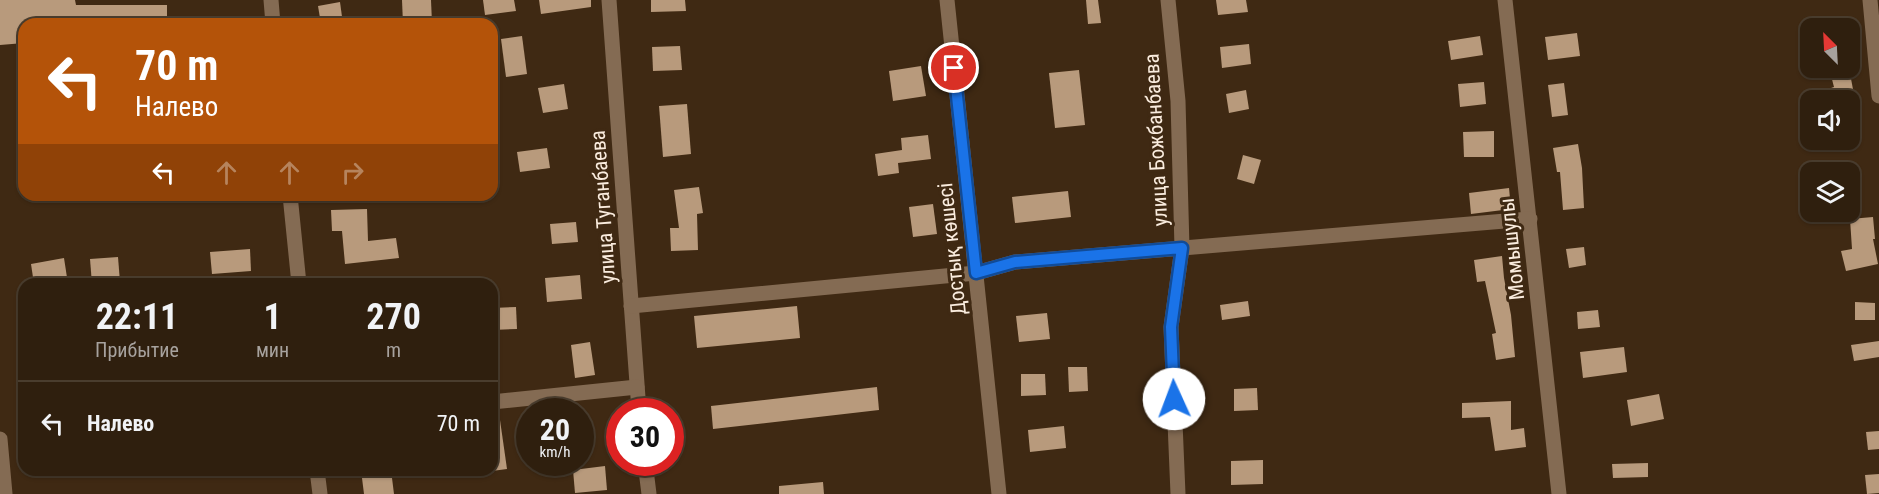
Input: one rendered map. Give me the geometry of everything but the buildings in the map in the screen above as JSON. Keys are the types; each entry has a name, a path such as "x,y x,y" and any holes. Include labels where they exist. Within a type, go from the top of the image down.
{"street":[{"path":"271,0 272,18"},
{"name":"улица Туганбаева","path":"609,0 638,398"},
{"name":"Достық көшесі","path":"947,0 999,494"},
{"name":"улица Божбанбаева","path":"1168,0 1178,101 1182,248 1171,327 1178,494"},
{"name":"Момышулы","path":"1505,0 1559,494"},
{"path":"1870,0 1879,96"},
{"path":"291,201 298,278"},
{"path":"631,306 976,273 1015,262 1530,219"},
{"path":"498,401 637,387"},
{"path":"0,439 5,494"},
{"path":"318,476 320,494"},
{"path":"647,476 649,494"}],"route":[{"path":"954,68 976,273 1015,262 1182,248 1171,327 1174,399"}]}
